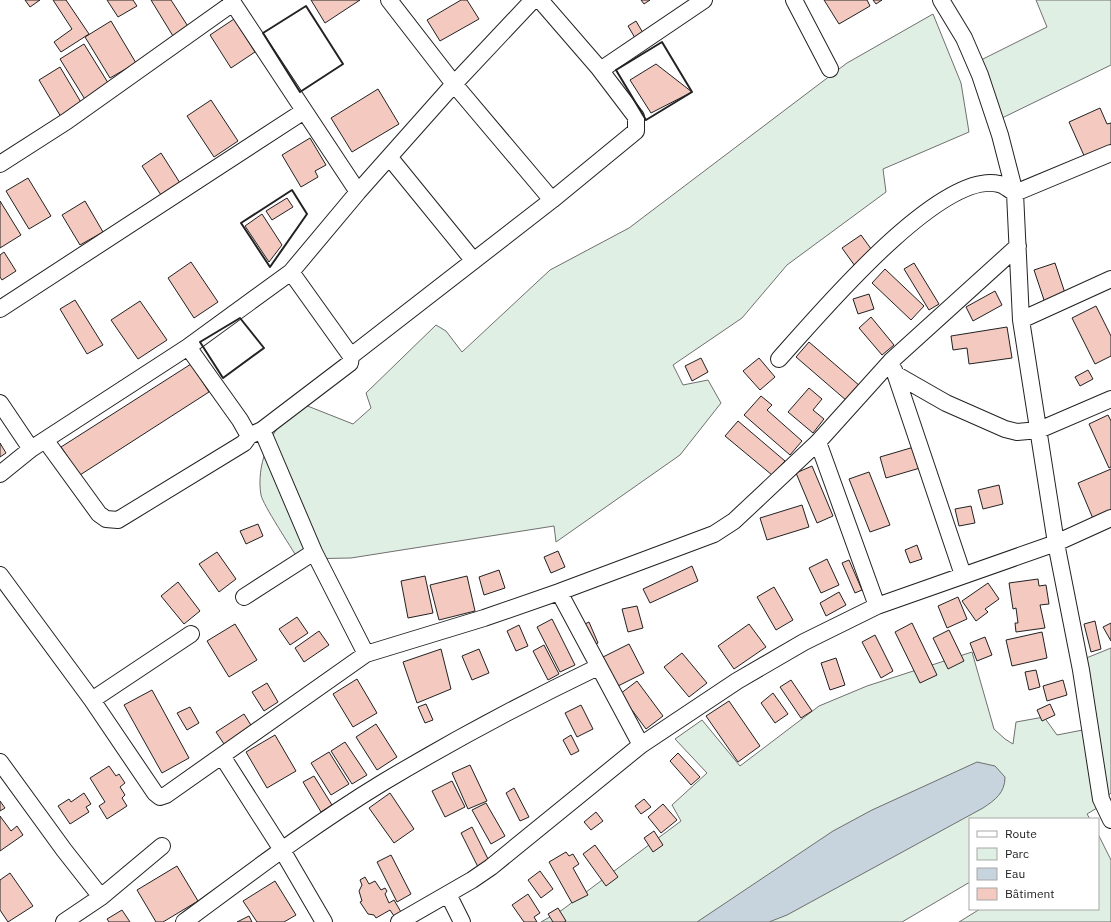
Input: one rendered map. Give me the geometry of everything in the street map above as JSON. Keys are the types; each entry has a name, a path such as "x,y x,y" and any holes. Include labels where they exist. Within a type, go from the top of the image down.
{"street":[{"path":"389,0 454,84 552,200"},
{"path":"0,474 31,449 46,441 188,347 291,272 358,192 390,158 454,84 533,0"},
{"path":"351,356 552,200 636,131 636,116 598,67 540,0"},
{"path":"598,67 605,67 624,55 704,0"},
{"path":"794,0 830,69"},
{"path":"941,0 964,38 980,75 1000,135 1015,194 1021,320 1056,543 1111,820"},
{"path":"0,164 67,121 232,1 358,192"},
{"path":"0,309 304,111"},
{"path":"1015,194 1111,153"},
{"path":"390,158 474,260"},
{"path":"779,358 848,284 917,218 934,205 959,191 981,184 1000,184 1015,194"},
{"path":"0,575 92,700 155,793 160,797 166,796 366,654 484,618 559,592 714,534 734,521 818,442 1018,246"},
{"path":"46,441 99,514 106,519 118,520 244,443 350,363 351,356 291,272"},
{"path":"1021,320 1111,279"},
{"path":"188,347 240,420 256,433 366,654"},
{"path":"894,368 946,403 1005,429 1017,432 1039,430 1111,399"},
{"path":"894,368 963,575"},
{"path":"0,403 31,449"},
{"path":"818,442 877,606"},
{"path":"399,922 491,867 641,746 743,677 804,642 877,606 1056,543 1111,518"},
{"path":"244,597 314,552"},
{"path":"559,592 641,746"},
{"path":"92,700 191,634"},
{"path":"184,922 282,850 382,784 486,724 598,667"},
{"path":"222,756 282,850 324,922"},
{"path":"0,762 59,844 101,897"},
{"path":"64,922 101,897 162,846"},
{"path":"448,894 462,922"}],"green space":[{"path":"1036,0 1111,0 1111,65 1000,119 979,61 1047,27"},
{"path":"933,14 961,83 969,132 883,169 886,192 787,265 742,318 673,365 683,385 708,380 721,403 680,455 556,542 554,526 351,558 298,559 267,508 261,495 260,484 260,473 266,450 277,429 293,411 305,405 353,424 371,408 366,393 436,325 446,331 462,352 550,270 629,228 847,63"},
{"path":"1111,648 1111,793 1097,808 1087,814 1089,818 969,818 969,883 902,922 541,922 562,910 681,821 672,805 707,773 675,739 702,720 740,766 819,706 867,686 972,652 994,729 1013,744 1016,722 1044,717 1057,735 1093,728 1079,661"},
{"path":"1099,836 1111,860 1111,922 959,922 978,910 1099,910"}],"water":[{"path":"977,762 995,766 1005,777 1005,783 1001,792 995,799 983,808 787,915 769,922 697,922 833,831 872,810"}],"building":[{"path":"25,0 40,0 30,7"},
{"path":"53,0 66,0 89,34 61,52 54,42 72,29"},
{"path":"107,0 133,0 137,6 118,17"},
{"path":"151,0 171,0 191,31 176,41"},
{"path":"311,0 360,0 325,23"},
{"path":"461,0 467,0 479,19 440,41 427,20"},
{"path":"641,0 650,0 644,4"},
{"path":"824,0 867,0 870,6 839,24"},
{"path":"873,0 882,0 876,4"},
{"path":"234,19 255,52 231,68 210,35"},
{"path":"111,21 136,63 110,78 85,37"},
{"path":"636,21 643,33 635,38 628,26"},
{"path":"84,44 110,86 86,101 60,59"},
{"path":"656,64 692,92 651,113 630,80"},
{"path":"60,67 82,104 61,117 39,80"},
{"path":"378,89 399,124 352,152 331,118"},
{"path":"211,100 238,141 214,157 187,116"},
{"path":"1100,108 1107,124 1111,123 1111,148 1086,160 1069,122"},
{"path":"310,138 326,165 315,171 318,177 301,187 282,155"},
{"path":"161,153 180,183 161,195 142,166"},
{"path":"28,178 51,216 29,229 6,191"},
{"path":"287,198 293,207 272,220 266,211"},
{"path":"0,201 21,235 0,248"},
{"path":"85,201 103,232 80,245 62,215"},
{"path":"262,214 282,245 269,262 245,226"},
{"path":"861,235 874,253 855,266 842,248"},
{"path":"4,252 16,271 2,280 0,277 0,255"},
{"path":"191,262 218,302 194,318 168,278"},
{"path":"914,263 939,304 929,310 904,269"},
{"path":"1055,263 1066,296 1045,303 1034,270"},
{"path":"885,269 924,306 911,320 872,283"},
{"path":"995,291 1002,305 973,321 966,307"},
{"path":"869,294 874,309 858,314 853,299"},
{"path":"75,300 103,345 87,354 60,309"},
{"path":"140,301 167,340 138,359 111,320"},
{"path":"1096,306 1111,336 1111,356 1095,364 1072,318"},
{"path":"871,317 894,345 882,355 859,328"},
{"path":"1007,327 1012,358 969,364 967,348 953,350 951,336"},
{"path":"809,342 860,386 847,401 796,357"},
{"path":"701,358 708,372 692,381 685,366"},
{"path":"759,358 775,377 760,390 743,371"},
{"path":"191,364 209,392 80,475 61,447"},
{"path":"1088,370 1093,379 1080,386 1075,377"},
{"path":"809,388 822,399 813,410 824,419 813,433 788,412"},
{"path":"761,396 772,405 767,410 802,441 790,455 744,415"},
{"path":"1108,415 1111,421 1111,467 1109,468 1089,424"},
{"path":"738,421 785,461 772,475 725,436"},
{"path":"0,443 6,453 0,457"},
{"path":"914,447 920,468 886,478 880,457"},
{"path":"812,466 833,516 817,523 796,473"},
{"path":"1111,469 1111,514 1094,521 1078,483"},
{"path":"869,472 890,525 870,532 849,479"},
{"path":"999,485 1003,504 983,509 978,490"},
{"path":"802,505 809,527 767,540 760,518"},
{"path":"971,506 975,523 959,526 955,509"},
{"path":"258,524 263,536 246,544 240,531"},
{"path":"917,545 922,559 910,563 905,550"},
{"path":"558,551 565,567 551,573 544,557"},
{"path":"217,552 236,579 219,592 199,564"},
{"path":"827,559 839,585 821,593 809,568"},
{"path":"849,560 862,590 855,593 842,563"},
{"path":"692,566 698,581 650,603 643,589"},
{"path":"499,570 505,588 484,595 479,577"},
{"path":"425,576 433,613 408,618 401,581"},
{"path":"467,576 475,611 439,620 430,585"},
{"path":"1038,579 1039,586 1046,585 1049,604 1040,605 1045,628 1016,632 1015,623 1018,623 1016,608 1013,609 1009,583"},
{"path":"178,582 200,611 184,624 161,596"},
{"path":"988,583 999,599 985,609 988,612 976,621 962,601"},
{"path":"774,587 793,620 776,630 757,597"},
{"path":"839,592 846,605 826,616 820,603"},
{"path":"958,597 967,619 947,628 938,606"},
{"path":"637,606 643,628 628,632 622,609"},
{"path":"297,617 308,633 290,645 279,629"},
{"path":"552,619 575,665 560,672 537,627"},
{"path":"1095,621 1101,649 1091,652 1084,624"},
{"path":"589,622 598,643 589,647 579,627"},
{"path":"912,623 937,675 920,683 895,632"},
{"path":"1111,623 1111,641 1103,627"},
{"path":"235,624 257,660 229,677 207,641"},
{"path":"749,624 766,647 734,669 718,646"},
{"path":"519,625 528,646 516,651 507,631"},
{"path":"949,630 964,661 948,669 933,638"},
{"path":"319,631 329,645 304,662 295,648"},
{"path":"1042,632 1047,658 1012,666 1006,640"},
{"path":"875,635 893,671 881,678 862,642"},
{"path":"985,637 992,655 977,661 970,643"},
{"path":"629,644 644,673 614,688 599,659"},
{"path":"544,645 559,674 548,680 533,651"},
{"path":"441,649 451,689 417,703 403,662"},
{"path":"479,649 489,673 472,680 462,656"},
{"path":"682,653 707,683 689,697 664,667"},
{"path":"836,658 845,685 830,690 821,663"},
{"path":"1036,670 1040,687 1029,690 1025,672"},
{"path":"357,679 377,713 353,727 333,694"},
{"path":"791,680 812,711 801,718 780,687"},
{"path":"1063,680 1067,695 1047,701 1043,686"},
{"path":"637,681 663,716 646,729 620,694"},
{"path":"267,683 278,702 264,711 252,692"},
{"path":"152,690 189,758 162,773 124,705"},
{"path":"773,693 788,714 775,723 761,703"},
{"path":"729,701 760,746 738,762 706,716"},
{"path":"426,704 433,720 425,723 418,707"},
{"path":"1050,704 1055,715 1042,721 1037,710"},
{"path":"581,705 593,729 577,737 565,713"},
{"path":"190,707 199,723 187,730 177,713"},
{"path":"244,714 254,730 226,747 216,732"},
{"path":"376,724 397,757 377,770 356,737"},
{"path":"275,735 296,771 267,788 246,752"},
{"path":"571,735 579,751 571,755 563,740"},
{"path":"345,742 367,775 352,784 331,751"},
{"path":"329,752 349,784 331,795 311,763"},
{"path":"678,753 700,777 691,785 670,761"},
{"path":"470,765 487,801 468,809 452,773"},
{"path":"109,766 116,776 119,774 125,783 120,787 125,795 122,798 127,806 107,819 99,806 105,802 90,778"},
{"path":"314,776 332,805 321,812 303,782"},
{"path":"452,781 465,807 445,817 432,791"},
{"path":"514,788 529,817 520,821 506,793"},
{"path":"84,793 91,804 86,807 89,812 70,824 58,806 69,799 71,802"},
{"path":"390,793 414,829 394,843 369,808"},
{"path":"644,799 651,807 641,814 635,806"},
{"path":"0,801 5,808 0,811"},
{"path":"486,803 505,836 491,844 472,810"},
{"path":"663,804 677,820 661,833 648,817"},
{"path":"596,812 603,821 591,830 584,822"},
{"path":"0,816 11,831 17,826 23,835 0,851"},
{"path":"472,827 490,863 479,869 461,833"},
{"path":"654,831 663,845 653,852 644,838"},
{"path":"595,845 618,877 606,886 583,854"},
{"path":"566,852 569,856 573,854 579,864 573,868 588,895 572,903 549,862"},
{"path":"391,855 411,894 397,902 377,862"},
{"path":"177,866 198,901 163,922 156,922 137,890"},
{"path":"540,871 553,889 541,898 528,880"},
{"path":"10,873 33,906 8,922 0,910 0,880"},
{"path":"365,877 369,884 375,881 381,890 385,888 387,891 385,894 389,903 394,900 401,912 394,916 390,910 376,918 374,915 368,914 360,902 362,901 359,891 362,885 360,880"},
{"path":"275,881 296,915 284,922 257,922 243,901"},
{"path":"528,894 540,913 534,917 537,922 524,922 512,905"},
{"path":"558,908 566,921 553,922 548,914"},
{"path":"122,910 130,922 109,922 107,919"},
{"path":"249,916 252,922 237,922"}],"wall":[{"path":"306,6 343,64 300,92 263,33 306,6"},
{"path":"662,42 692,92 646,120 616,70 662,42"},
{"path":"292,190 307,214 270,267 241,223 292,190"},
{"path":"240,318 264,348 223,378 200,342 240,318"}]}
